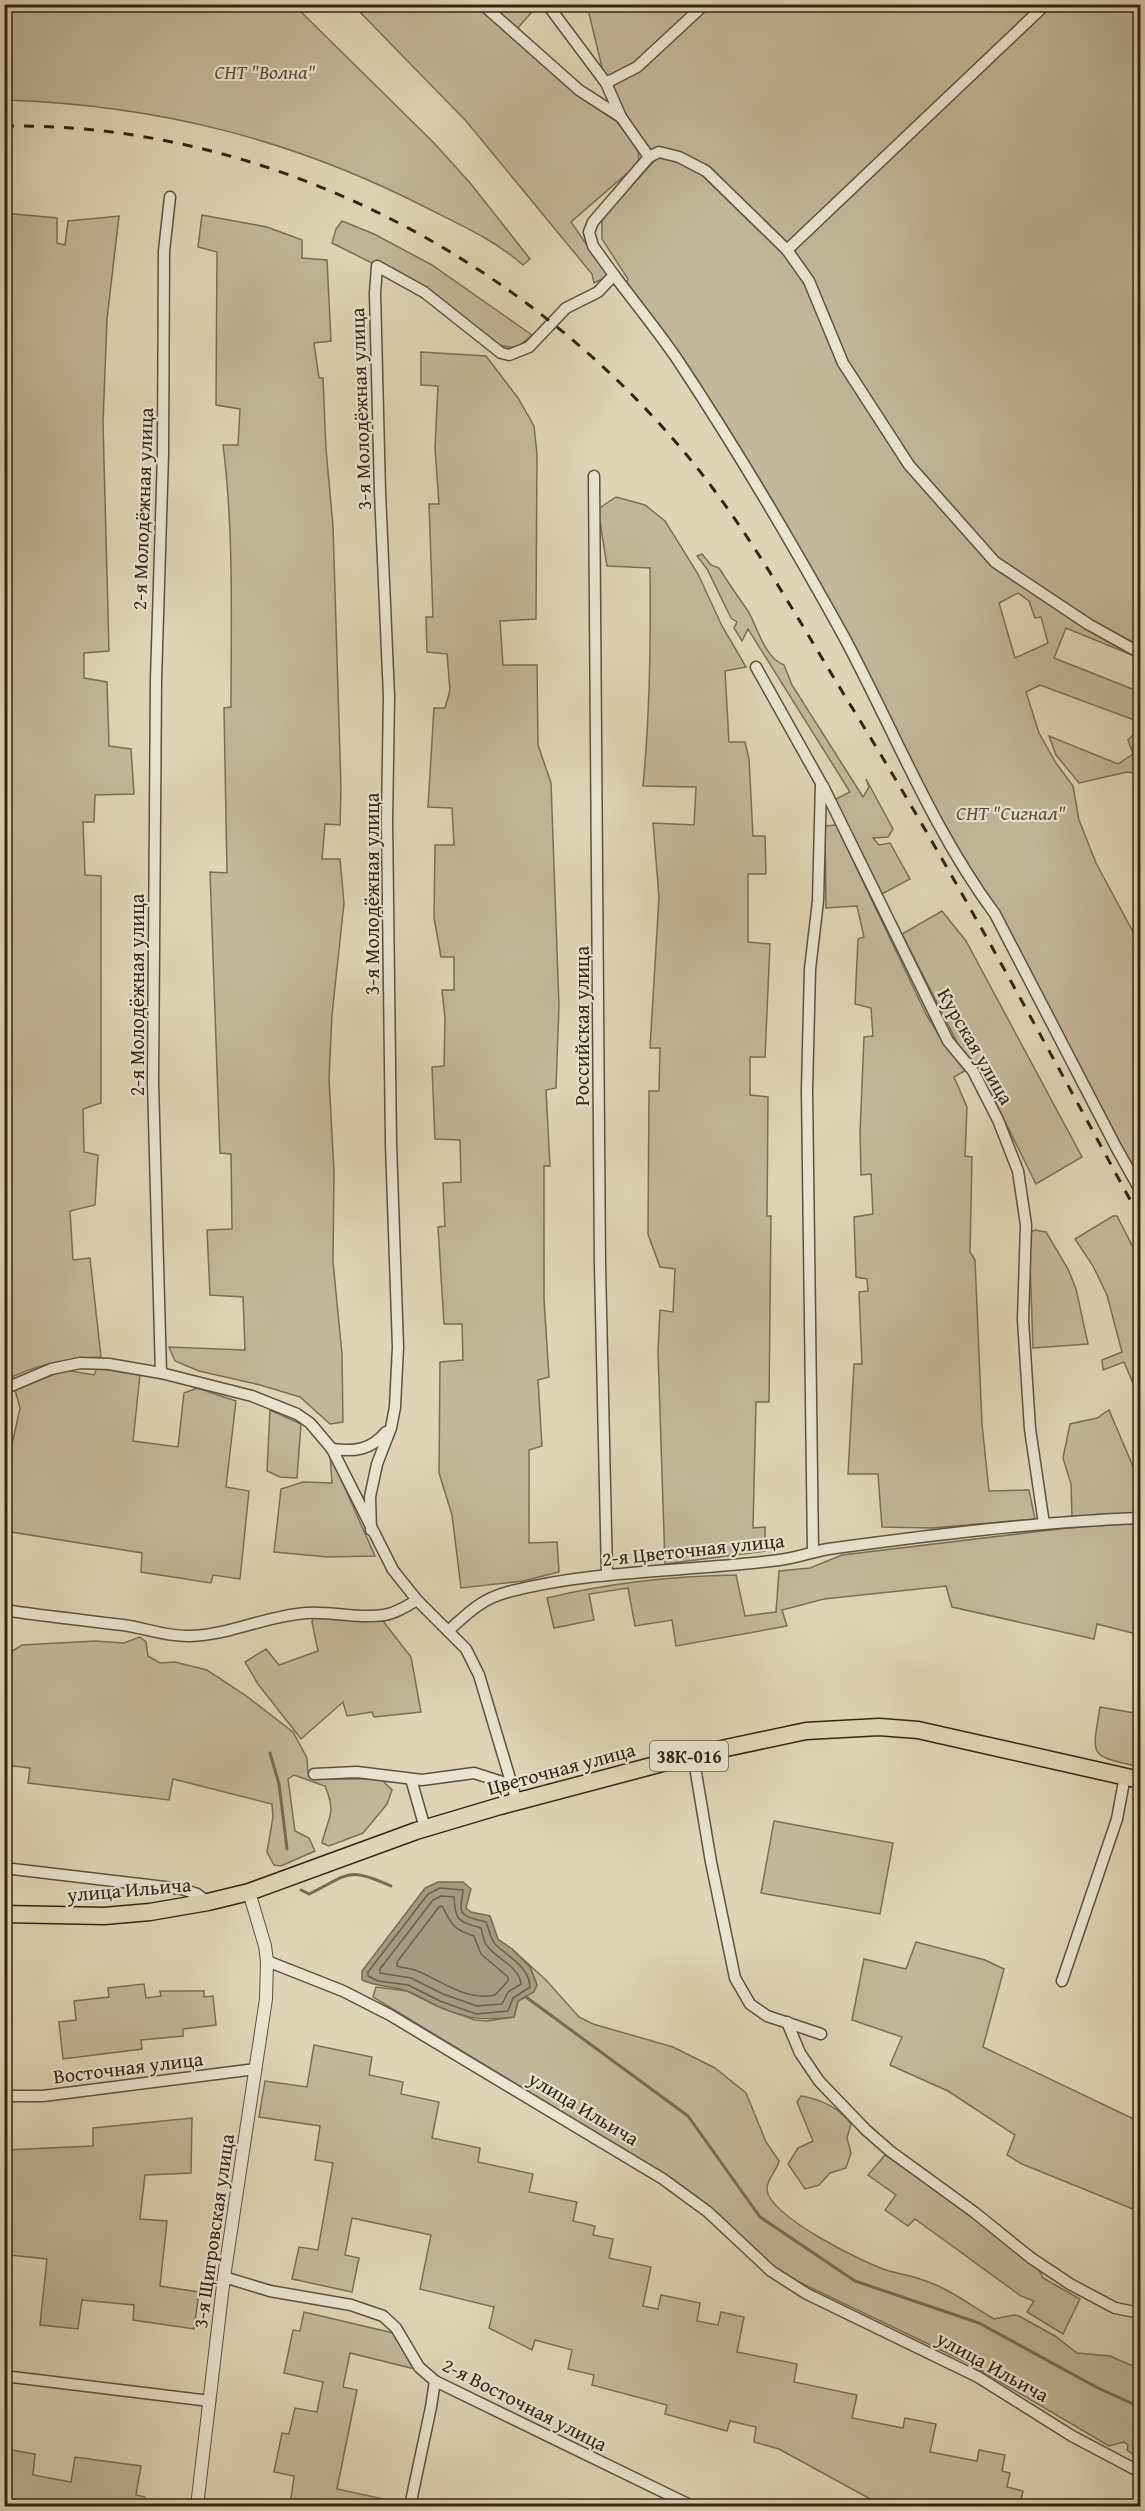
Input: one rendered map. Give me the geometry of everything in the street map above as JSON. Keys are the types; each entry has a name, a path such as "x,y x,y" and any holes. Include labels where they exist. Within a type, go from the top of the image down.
{"main road":[{"name":"Цветочная улица","path":"249,1892 514,1793 806,1731 879,1727 918,1730 958,1737 1133,1778"},
{"name":"улица Ильича","path":"4,1914 104,1916 150,1912 249,1892"}],"street":[{"path":"482,4 579,90 621,117"},
{"path":"547,4 606,83 621,117 650,157"},
{"path":"606,83 637,67 705,4"},
{"path":"787,250 1046,4"},
{"path":"1140,653 1088,624 995,562 909,465 843,363 809,281 787,250 706,171 679,157 659,152 650,157 593,222 589,232 593,246 677,358 785,533 844,637 897,744 972,883 995,914 1140,1190"},
{"name":"2-я Молодёжная улица","path":"161,1373 153,1082 156,680 163,454 164,251 170,197"},
{"name":"3-я Молодёжная улица","path":"371,1530 370,1497 377,1464 391,1428 395,1407 398,1347 390,1051 387,821 389,696 380,492 375,293 377,266 424,292 501,353 509,355 529,347 566,308 598,292 614,275"},
{"name":"Российская улица","path":"594,476 600,1255 607,1575"},
{"name":"Курская улица","path":"756,667 821,783 948,1041 973,1071 1018,1171 1026,1225 1023,1320 1030,1429 1044,1524"},
{"path":"813,1552 807,1090 810,969 818,902 821,783"},
{"path":"4,1389 51,1369 80,1363 110,1364 161,1373 252,1396 282,1407 310,1423 332,1449 393,1570 417,1600 466,1650 479,1675 514,1793"},
{"path":"332,1449 352,1451 377,1443 391,1428"},
{"name":"2-я Цветочная улица","path":"448,1631 478,1604 507,1592 607,1575 781,1560 813,1552 1044,1524 1140,1518"},
{"path":"4,1610 82,1622 125,1625 164,1634 189,1636 217,1634 271,1617 308,1613 382,1615 396,1612 417,1600"},
{"path":"693,1755 711,1862 735,1978 750,2004 767,2016 821,2034"},
{"path":"314,1774 357,1772 422,1780 474,1773 514,1793"},
{"path":"1062,1981 1133,1778"},
{"path":"411,1779 425,1828"},
{"path":"4,1868 182,1889 197,1894 207,1902"},
{"path":"249,1892 267,1961"},
{"name":"3-я Щигровская улица","path":"197,2506 224,2277 266,1999 267,1961"},
{"name":"улица Ильича","path":"267,1961 343,1991 390,2015 663,2179 708,2212 771,2271 807,2294 978,2377 1072,2436 1140,2472"},
{"path":"787,2022 800,2053 819,2080 866,2130 890,2151 974,2212 1031,2258 1070,2284 1115,2308 1140,2313"},
{"name":"Восточная улица","path":"4,2096 43,2096 256,2069"},
{"name":"2-я Восточная улица","path":"224,2277 270,2291 351,2305 383,2316 396,2328 420,2367 435,2381 692,2506"},
{"path":"4,2376 210,2402"},
{"path":"410,2506 435,2381"}],"green space":[{"name":"СНТ \"Волна\"","path":"5,4 294,5 434,143 471,184 530,259 523,265 513,256 466,227 378,184 275,145 170,118 116,109 5,100"},
{"path":"353,5 477,5 582,99 616,121 638,148 639,163 571,222 608,276 594,283 592,274 466,121"},
{"path":"490,5 538,5 517,29"},
{"name":"СНТ \"Сигнал\"","path":"587,5 1140,5 1140,651 1135,649 1129,654 1066,628 1054,658 1140,692 1140,774 1127,772 1079,783 1056,755 1049,736 1118,764 1133,754 1128,740 1137,731 1137,721 1040,685 1026,692 1039,733 1056,763 1073,786 1079,820 1096,863 1140,945 1140,1182 975,884 826,597 626,285 628,279 602,239 602,218 657,158 626,118 604,76","holes":["1018,593 1029,601 1035,618 1041,617 1048,643 1015,658 999,603"]},
{"path":"4,213 57,218 57,243 65,245 68,221 119,216 107,319 103,423 109,651 84,653 84,678 107,682 109,746 131,749 134,794 95,795 94,822 83,822 85,875 101,876 101,1103 83,1109 84,1152 98,1155 95,1205 70,1211 73,1260 90,1258 101,1357 51,1363 27,1370 5,1381"},
{"path":"202,215 267,227 302,240 302,258 327,260 331,341 314,343 319,378 323,378 333,526 341,788 340,825 325,824 322,859 340,859 344,903 332,1015 329,1079 334,1171 333,1262 342,1354 343,1422 330,1424 300,1397 199,1371 175,1361 169,1347 245,1350 243,1297 210,1295 207,1230 232,1229 231,1154 220,1153 210,872 227,873 224,708 231,707 231,576 227,477 223,445 238,445 240,409 216,405 217,252 198,247"},
{"path":"342,221 374,234 432,265 532,335 518,346 500,345 396,275 332,243 336,229"},
{"path":"421,352 486,356 518,398 534,426 537,454 536,619 500,621 503,665 537,665 538,745 551,783 559,1006 556,1088 546,1090 550,1166 544,1166 544,1299 549,1377 538,1380 542,1446 529,1450 529,1543 557,1542 559,1572 523,1581 461,1588 452,1515 439,1473 440,1362 463,1360 462,1324 444,1324 438,1227 445,1226 443,1183 461,1182 460,1140 435,1139 432,1067 444,1066 445,1018 442,990 454,990 454,957 441,957 434,918 435,845 454,845 452,808 428,807 434,708 445,708 450,690 447,654 427,652 426,617 433,617 429,504 439,504 435,448 438,386 421,385"},
{"path":"616,497 645,505 665,521 698,574 722,626 746,667 725,671 729,742 745,742 749,759 753,836 765,836 766,874 748,874 748,942 770,944 765,1057 750,1057 750,1095 768,1097 767,1216 771,1216 769,1402 756,1402 753,1528 765,1527 765,1551 665,1564 658,1352 660,1310 673,1312 675,1269 660,1267 648,1234 649,1091 659,1091 660,1048 650,1048 659,897 653,823 694,825 696,787 643,786 650,677 650,568 607,566 598,509"},
{"path":"702,554 711,565 719,568 748,611 766,649 771,656 784,665 792,685 863,797 869,787 866,779 893,829 888,837 873,838 879,845 890,843 910,879 880,895 837,804 836,799 850,792 748,629 742,641 734,628 737,622 731,618 707,569 697,556"},
{"path":"836,825 926,1014 943,1042 966,1070 954,1077 967,1107 965,1156 972,1157 970,1252 975,1260 982,1424 989,1491 1029,1490 1035,1519 932,1528 882,1527 878,1474 848,1474 854,1364 862,1364 859,1292 868,1291 867,1279 856,1277 854,1217 873,1214 871,1174 861,1175 860,1133 864,1037 873,1036 871,1008 855,1004 858,939 864,937 857,906 826,908 825,826"},
{"path":"942,911 966,941 1082,1157 1036,1184 976,1063 962,1052 902,934"},
{"path":"1113,1216 1117,1216 1140,1261 1140,1400 1124,1362 1103,1370 1102,1360 1122,1352 1107,1295 1093,1266 1075,1239"},
{"path":"1035,1230 1046,1232 1068,1269 1076,1289 1088,1344 1033,1348 1029,1233"},
{"path":"97,1368 140,1375 133,1441 178,1447 184,1393 197,1388 236,1401 226,1487 249,1491 240,1579 213,1575 211,1583 141,1572 142,1553 5,1531 5,1460 9,1458 20,1408 15,1390 65,1370 94,1375"},
{"path":"270,1410 301,1424 297,1478 280,1477 267,1471"},
{"path":"1109,1410 1140,1483 1140,1512 1072,1518 1071,1484 1063,1458 1070,1424 1097,1418"},
{"path":"330,1454 375,1556 328,1557 274,1552 281,1489 303,1482 332,1483"},
{"path":"1140,1523 1140,1635 1097,1624 1094,1639 952,1607 946,1586 824,1599 782,1610 787,1626 676,1646 672,1620 635,1626 628,1588 589,1594 594,1620 554,1628 547,1598 641,1581 736,1575 745,1616 776,1612 779,1571 810,1568 842,1555 1067,1528"},
{"path":"314,1617 383,1621 411,1657 421,1712 374,1717 372,1712 347,1716 343,1702 301,1739 258,1684 245,1662 266,1649 279,1665 318,1651 312,1622"},
{"path":"1140,1635 1140,1650 1136,1648"},
{"path":"140,1637 146,1642 148,1656 160,1663 175,1662 207,1670 245,1695 293,1732 307,1758 308,1773 322,1779 381,1779 392,1790 387,1804 363,1833 329,1846 322,1843 331,1810 325,1786 294,1775 288,1779 295,1831 309,1838 315,1851 281,1866 274,1865 267,1852 273,1817 272,1804 173,1779 169,1800 28,1783 30,1768 5,1765 4,1653 9,1653 22,1645 95,1641 124,1643"},
{"path":"1100,1707 1140,1714 1140,1767 1111,1760 1098,1752 1095,1737"},
{"path":"774,1821 893,1843 880,1914 761,1893"},
{"path":"916,1942 985,1960 1004,1969 983,2047 1140,2122 1140,2212 1022,2164 1007,2155 1015,2135 948,2091 890,2065 902,2037 852,2020 864,1959 906,1969"},
{"path":"512,1949 546,1980 579,2017 593,2024 673,2047 715,2068 746,2093 766,2142 779,2161 768,2182 767,2190 772,2201 800,2225 838,2248 874,2265 935,2284 994,2319 1019,2316 1055,2336 1077,2353 1110,2356 1140,2369 1140,2460 1127,2450 1128,2445 1124,2442 1109,2446 970,2364 797,2281 767,2261 708,2205 666,2175 373,1997 376,1987 407,1991 437,2006 475,2020 487,2021 514,2017 518,2001 526,1997 537,1985 530,1967"},
{"path":"144,1984 146,1998 161,1996 160,1991 204,1991 204,1997 213,1996 216,2025 183,2029 183,2036 141,2040 142,2049 63,2059 59,2022 76,2020 74,2001 109,1997 108,1988"},
{"path":"314,2045 372,2057 369,2075 403,2082 401,2094 439,2102 432,2138 480,2148 478,2162 533,2174 529,2192 577,2202 573,2221 595,2226 593,2235 613,2239 609,2258 651,2267 643,2306 658,2309 661,2295 700,2303 697,2321 718,2325 721,2312 744,2317 737,2352 797,2364 794,2382 857,2395 852,2418 903,2428 905,2418 936,2424 930,2452 977,2461 979,2450 1005,2455 1002,2471 1010,2473 1007,2487 1023,2491 1020,2505 1025,2506 883,2506 779,2449 754,2442 756,2427 730,2421 727,2431 665,2414 667,2405 592,2385 594,2375 568,2369 572,2350 535,2340 532,2350 489,2328 494,2307 420,2289 431,2235 352,2218 345,2255 359,2258 352,2292 292,2279 299,2247 318,2250 333,2163 315,2160 320,2126 259,2117 265,2081 307,2087"},
{"path":"801,2096 829,2105 851,2124 847,2138 851,2153 846,2168 830,2173 819,2185 805,2189 788,2164 798,2148 813,2141 797,2102"},
{"path":"192,2118 191,2173 145,2175 140,2219 167,2221 160,2286 199,2292 194,2329 133,2320 134,2305 82,2300 78,2329 40,2325 47,2259 10,2255 5,2296 5,2150 93,2146 93,2128"},
{"path":"885,2155 973,2212 1036,2265 1043,2278 1080,2299 1063,2334 1027,2312 1034,2301 1021,2296 915,2219 908,2226 885,2210 896,2195 868,2175"},
{"path":"304,2312 393,2333 415,2369 350,2353 343,2387 357,2390 337,2489 402,2503 401,2506 290,2506 294,2476 274,2472 282,2433 289,2434 295,2408 317,2412 323,2382 284,2373 293,2330 300,2331"},
{"path":"5,2449 35,2454 33,2475 71,2482 75,2457 141,2466 136,2495 145,2497 144,2506 5,2506"}],"water":[{"path":"438,1882 463,1882 471,1889 466,1908 471,1912 490,1916 498,1939 530,1967 537,1985 534,1992 518,2001 514,2017 483,2019 457,2014 407,1991 362,1980 362,1971 425,1888"}],"waterway":[{"path":"270,1753 279,1784 287,1849"},
{"path":"301,1890 309,1894 341,1877 357,1874 391,1886"},
{"path":"526,1997 688,2116 760,2217 855,2281 979,2323 1098,2388 1140,2407"}],"railway":[{"path":"4,126 101,131 196,147 288,175 377,212 462,259 541,314 614,377 680,447 705,478 773,577 930,838 1140,1218"}]}
